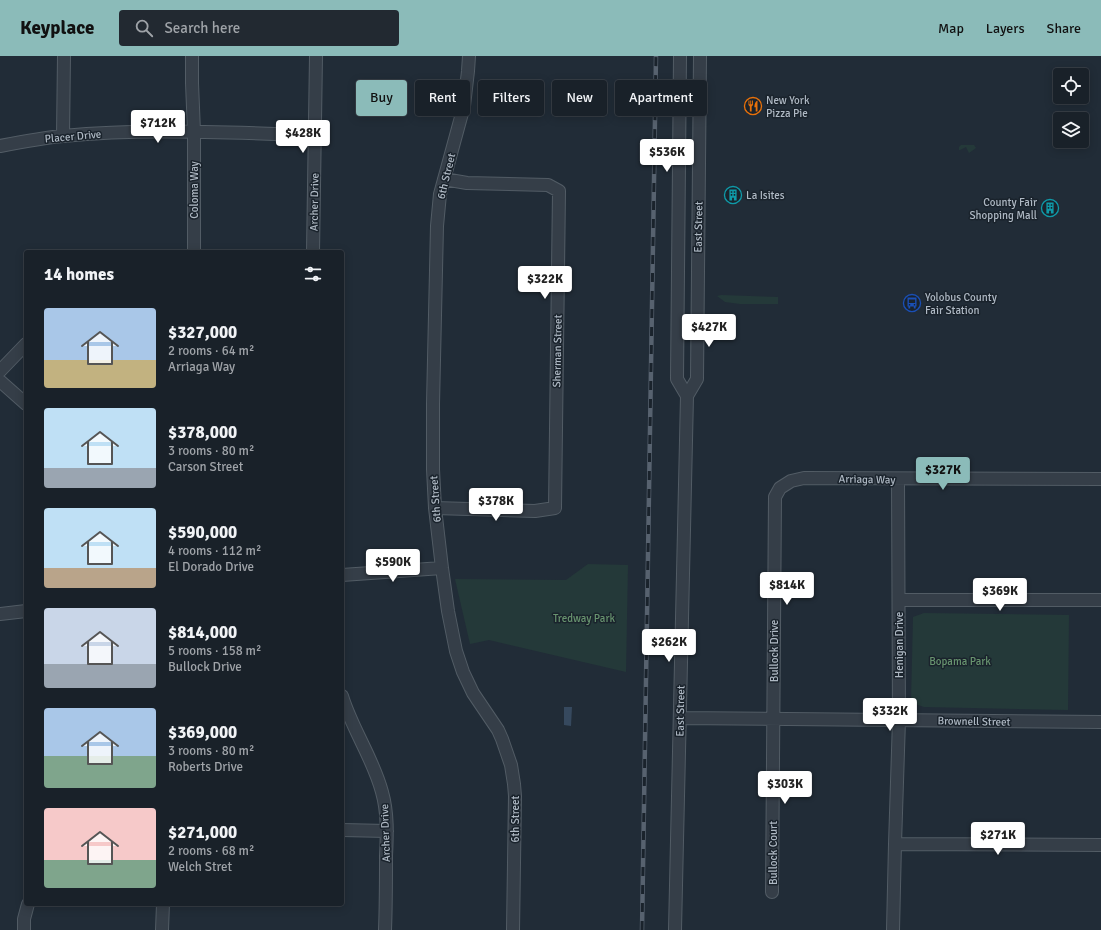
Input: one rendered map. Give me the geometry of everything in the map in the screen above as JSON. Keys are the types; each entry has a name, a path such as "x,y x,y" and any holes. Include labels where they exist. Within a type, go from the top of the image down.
{"street":[{"path":"63,136 64,56"},
{"name":"Coloma Way","path":"192,56 194,132 194,250"},
{"name":"Archer Drive","path":"313,250 316,56"},
{"name":"6th Street","path":"469,56 464,106 444,179 438,209 433,454 435,508 448,611 456,652 473,693 498,730 508,752 511,765 515,796 514,930"},
{"name":"East Street","path":"680,56 677,379 687,396"},
{"name":"East Street","path":"675,930 687,396 697,379 700,56"},
{"name":"Placer Drive","path":"0,146 63,136 119,133 194,132 315,134"},
{"name":"Sherman Street","path":"435,508 535,510 555,508 559,191 548,185 467,183 444,179"},
{"path":"0,371 24,346"},
{"path":"0,381 24,402"},
{"name":"Arriaga Way","path":"780,488 791,481 804,478 1101,479"},
{"name":"Henigan Drive","path":"893,930 899,720 898,479"},
{"name":"Bullock Drive","path":"774,719 775,497 780,488"},
{"path":"344,575 442,568"},
{"path":"899,600 1101,600"},
{"path":"0,614 24,611"},
{"name":"Archer Drive","path":"344,704 373,766 386,808 385,930"},
{"name":"Brownell Street","path":"680,718 1101,722"},
{"name":"Bullock Court","path":"772,892 774,719"},
{"path":"344,830 387,831"},
{"path":"895,844 1101,845"},
{"path":"24,930 24,919 27,906"},
{"path":"162,930 164,906"}],"green space":[{"path":"961,145 974,145 976,148 969,153 966,147 959,150"},
{"path":"717,296 778,297 778,304 740,304 725,302"},
{"name":"Tredway Park","path":"588,564 628,565 626,672 489,640 470,644 455,579 566,580"},
{"name":"Bopama Park","path":"924,613 1069,615 1068,710 924,707 915,704 911,701 913,617"}],"water":[{"path":"564,707 572,707 571,726 564,725"}],"railway":[{"path":"642,930 656,56"}],"place":[{"name":"New York Pizza Pie","path":"753,106"},
{"name":"La Isites","path":"733,195"},
{"name":"County Fair Shopping Mall","path":"1050,208"},
{"name":"Yolobus County Fair Station","path":"912,303"}]}
